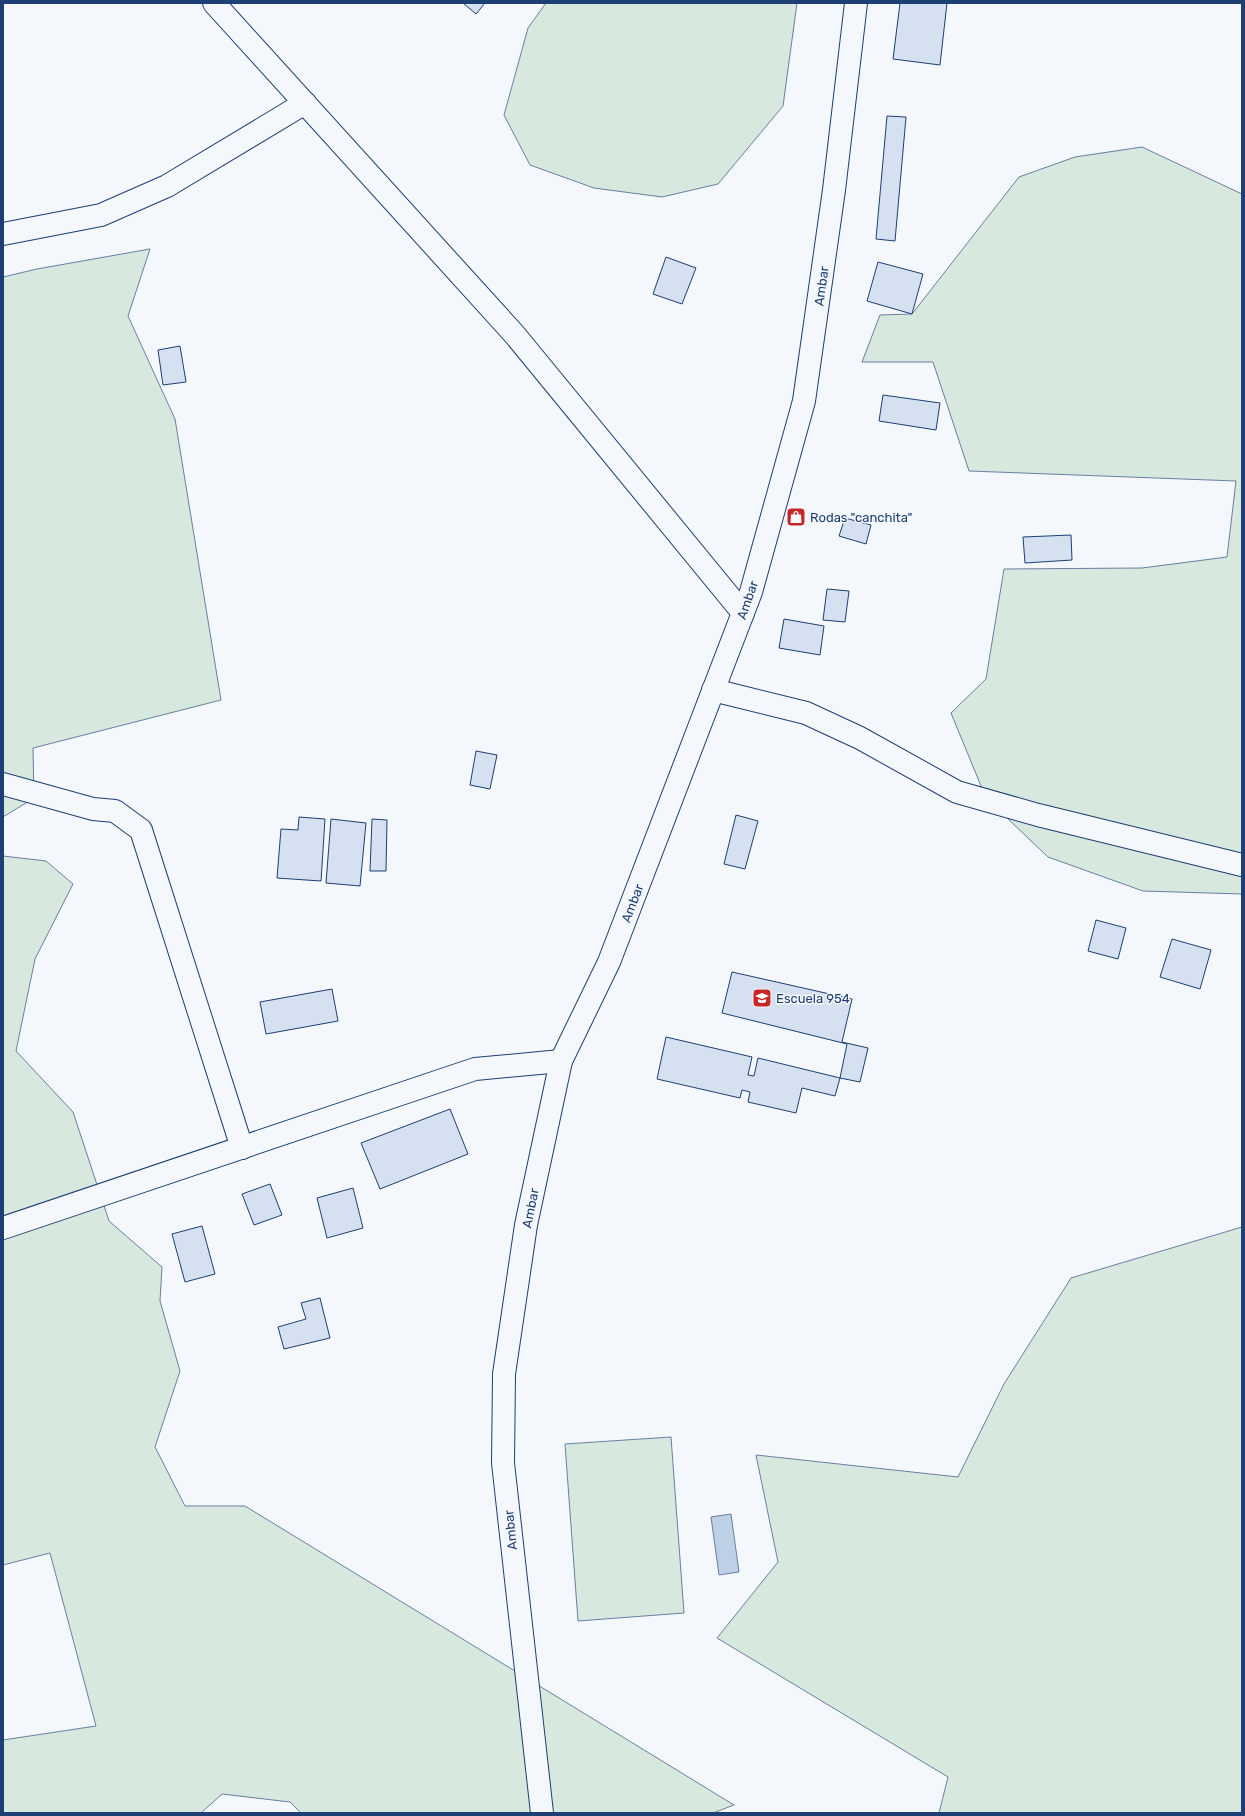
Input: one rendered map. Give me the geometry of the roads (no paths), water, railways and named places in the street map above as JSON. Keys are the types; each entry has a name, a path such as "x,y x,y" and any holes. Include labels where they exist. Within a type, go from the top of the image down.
{"street":[{"path":"214,3 515,335 743,613"},
{"name":"Ambar","path":"542,1813 503,1463 504,1374 526,1225 560,1061 609,962 751,592 804,401 834,190 856,3"},
{"path":"3,234 101,215 167,186 305,103"},
{"path":"713,690 806,713 860,738 957,792 1038,815 1242,865"},
{"path":"3,784 93,809 115,811 141,830 242,1148"},
{"path":"3,1228 475,1069 560,1061"}],"water":[{"path":"731,1514 739,1572 719,1575 711,1517"}],"place":[{"name":"Rodas \"canchita\"","path":"796,517"},
{"name":"Escuela 954","path":"762,998"}]}
